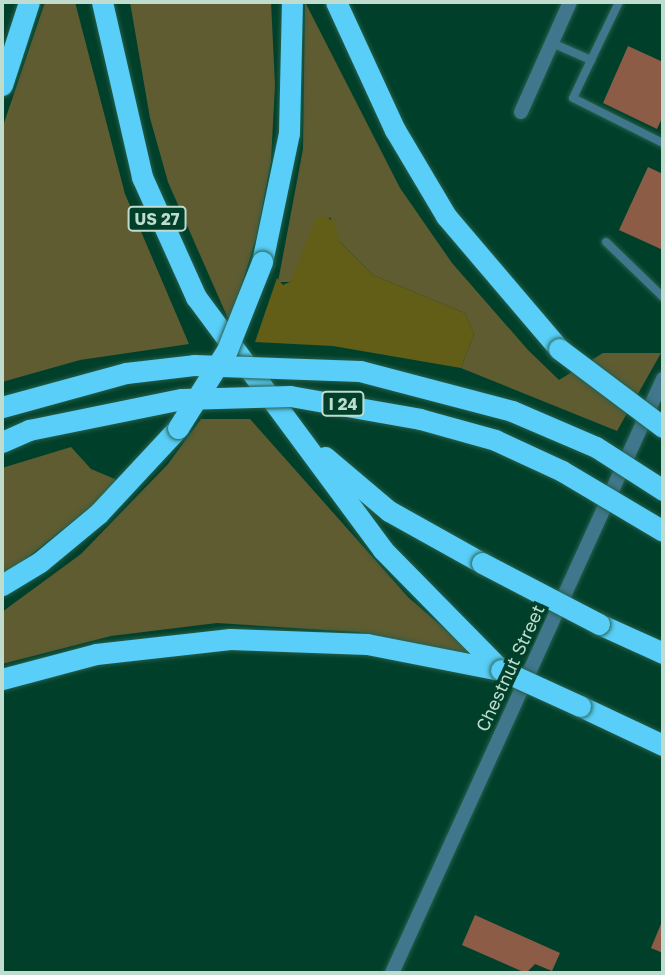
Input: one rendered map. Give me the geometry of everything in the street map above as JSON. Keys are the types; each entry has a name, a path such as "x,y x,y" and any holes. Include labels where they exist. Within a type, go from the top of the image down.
{"highway":[{"path":"2,85 29,2"},
{"name":"US 27","path":"102,2 128,131 156,218 196,297 276,409 389,511 482,563 663,653"},
{"path":"2,585 40,562 99,513 178,428 227,350 262,262 289,133 292,2"},
{"path":"336,2 395,130 446,216 559,349 663,427"},
{"name":"I 24","path":"2,407 126,373 194,365 360,371 512,411 596,447 663,489"},
{"name":"I 24","path":"2,442 29,430 182,399 290,396 420,419 495,440 562,471 663,531"},
{"path":"276,409 407,578 501,670"},
{"path":"2,679 96,654 230,639 367,644 501,670 663,745"}],"street":[{"path":"521,112 570,2"},
{"name":"Chestnut Street","path":"391,973 663,379"}],"lane":[{"path":"619,2 573,98 663,143"},
{"path":"552,43 591,60"},
{"path":"606,243 663,297"}],"shaded area":[{"path":"45,2 75,2 125,194 189,344 80,360 2,382 2,129"},
{"path":"130,2 271,2 275,85 271,161 257,235 230,323 168,182 150,118"},
{"path":"305,2 400,188 452,263 528,350 559,380 603,353 661,353 617,431 461,368 474,334 465,313 373,275 341,243 330,217 290,282 278,282 303,149"},
{"path":"322,216 334,221 341,243 373,275 465,313 474,334 461,368 333,346 255,342 277,278 283,285 290,282 315,220"},
{"path":"201,419 250,419 408,597 470,651 469,656 357,632 217,623 111,636 2,664 2,612 81,554 168,464"},
{"path":"71,447 91,469 122,482 2,578 2,468"}],"building":[{"path":"628,46 663,62 663,116 657,129 603,103"},
{"path":"648,167 663,174 663,250 619,230"},
{"path":"475,915 560,953 552,971 535,964 526,973 462,945"},
{"path":"663,919 663,953 651,948"}]}
